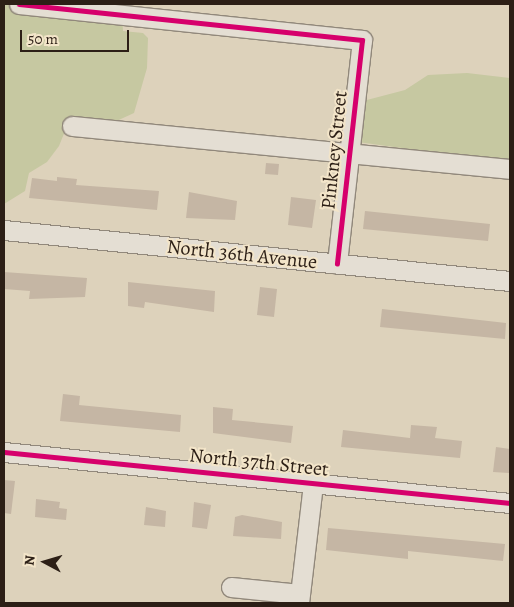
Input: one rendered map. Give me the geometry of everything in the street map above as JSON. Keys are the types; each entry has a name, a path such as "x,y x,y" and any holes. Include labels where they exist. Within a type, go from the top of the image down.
{"street":[{"path":"19,4 141,10"},
{"name":"Pinkney Street","path":"141,10 362,40 337,264"},
{"path":"72,126 510,169"},
{"name":"North 36th Avenue","path":"4,230 510,281"},
{"name":"North 37th Street","path":"4,452 510,503"},
{"path":"231,587 300,598 313,483"}],"green space":[{"path":"4,4 121,4 123,31 143,33 148,38 147,68 134,113 110,124 69,121 59,146 47,162 29,173 25,191 4,204"},
{"path":"467,73 510,78 510,163 358,142 363,101 405,90 428,75"}],"building":[{"path":"266,163 279,164 278,175 265,174"},
{"path":"57,177 77,179 76,185 159,191 157,210 29,198 32,178 57,181"},
{"path":"189,192 237,201 235,220 186,218"},
{"path":"291,197 316,200 312,228 288,225"},
{"path":"365,211 490,224 488,241 363,229"},
{"path":"4,272 87,278 85,297 29,299 30,291 4,289"},
{"path":"128,282 215,291 214,312 145,302 144,308 128,306"},
{"path":"260,287 277,289 274,317 257,315"},
{"path":"382,309 506,323 505,339 380,327"},
{"path":"63,394 80,396 79,405 181,415 180,432 60,421"},
{"path":"213,407 233,409 232,420 293,426 291,443 213,433"},
{"path":"411,425 437,427 435,438 462,441 460,458 341,447 343,430 410,438"},
{"path":"496,447 510,449 509,473 493,472"},
{"path":"4,480 15,481 11,514 4,513"},
{"path":"36,499 60,502 59,508 67,509 66,520 35,517"},
{"path":"194,502 211,505 207,529 192,527"},
{"path":"146,507 166,511 165,527 144,525"},
{"path":"242,515 282,522 281,539 233,536 235,517"},
{"path":"328,528 505,544 503,561 408,551 408,559 326,550"}],"cycle path":[{"path":"19,4 362,40 337,264"},
{"path":"4,452 510,503"}]}
